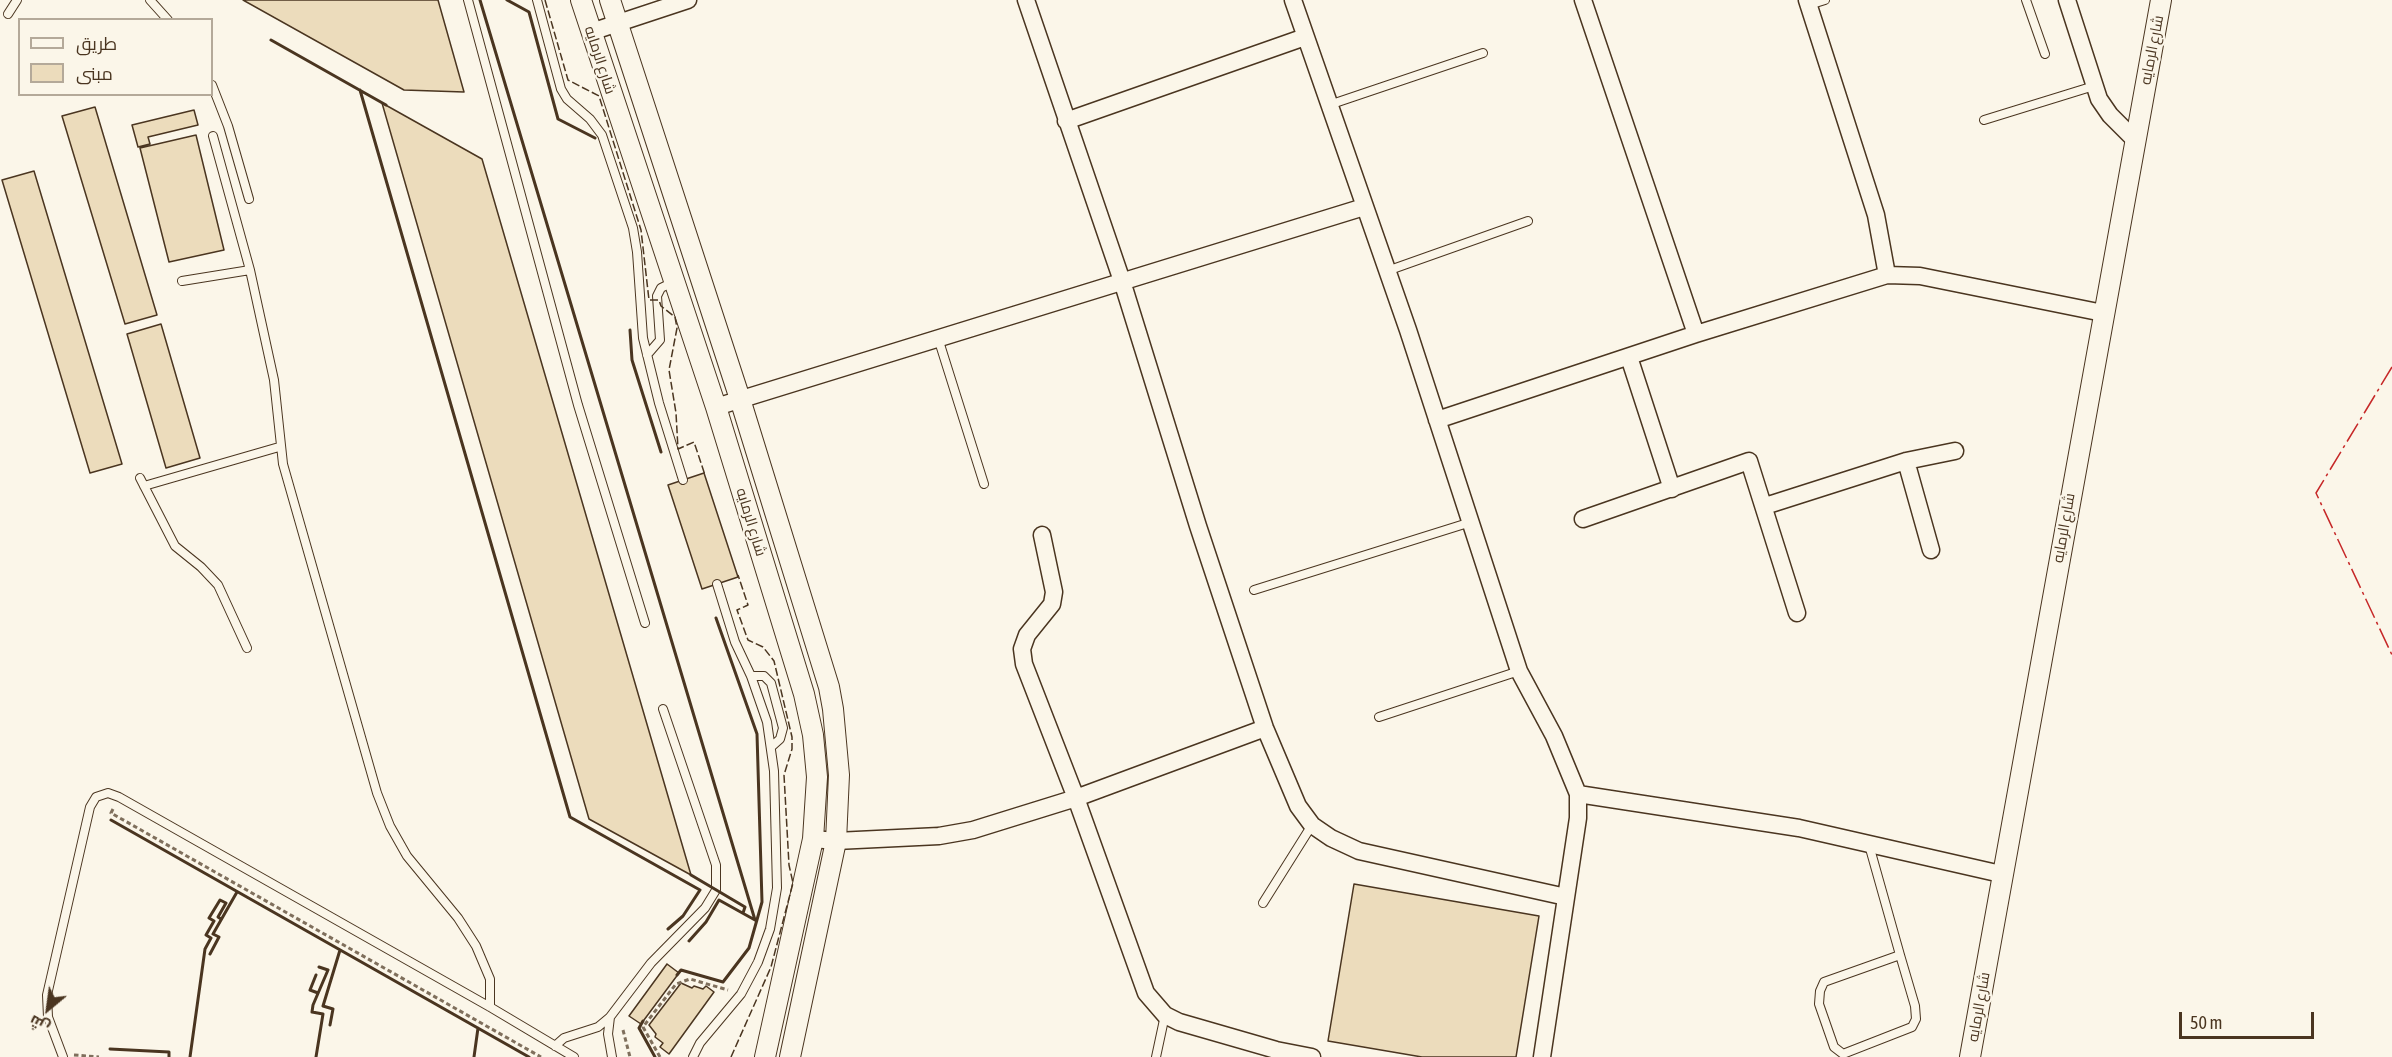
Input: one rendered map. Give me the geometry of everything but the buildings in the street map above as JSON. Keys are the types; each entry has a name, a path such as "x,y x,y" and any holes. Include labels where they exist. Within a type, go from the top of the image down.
{"street":[{"name":"شارع الرمايه","path":"581,0 716,407 809,714 816,777 813,839 765,1057"},
{"name":"شارع الرمايه","path":"610,0 740,399 829,687 838,753 839,797 836,841 790,1057"},
{"path":"591,32 688,0"},
{"path":"1026,0 1122,281 1198,526 1265,728 1298,806 1312,825 1331,838 1359,851 1566,897"},
{"path":"1293,0 1388,271 1519,671 1554,736 1578,794 1578,818 1542,1057"},
{"path":"1583,0 1696,334"},
{"path":"2067,0 2094,86 2104,108 2135,140"},
{"name":"شارع الرمايه","path":"1970,1057 2001,874 2161,0"},
{"path":"1814,2 1875,215 1887,275"},
{"path":"1066,121 1305,37"},
{"path":"716,407 1364,207"},
{"path":"1437,420 1696,334 1887,275 1920,276 2103,313"},
{"path":"1629,357 1672,489"},
{"path":"1765,506 1906,461 1955,451"},
{"path":"1583,519 1749,461 1797,613"},
{"path":"1906,461 1931,550"},
{"path":"1042,535 1054,592 1052,604 1027,635 1022,649 1024,664 1076,798 1141,983 1155,1005 1165,1015 1188,1025 1276,1054 1312,1057"},
{"path":"813,839 836,841 939,836 973,830 1076,798 1265,728"},
{"path":"1578,794 1799,828 2001,874"}],"lane":[{"path":"8,14 17,0"},
{"path":"150,0 166,18"},
{"path":"468,0 578,405 645,622"},
{"path":"537,0 561,89 567,99 591,119 602,135 633,228 647,355 683,480"},
{"path":"2026,0 2045,54"},
{"path":"1329,105 1483,54"},
{"path":"1984,120 2094,86"},
{"path":"213,88 228,126 249,200"},
{"path":"213,136 250,270 274,380 279,447 383,810 407,856 471,937 490,979 490,1007"},
{"path":"1388,271 1528,221"},
{"path":"182,280 250,270"},
{"path":"647,355 660,340 657,296 661,288 673,282"},
{"path":"938,338 984,484"},
{"path":"247,648 218,585 201,567 174,546 142,482 279,447"},
{"path":"1254,590 1471,522"},
{"path":"693,1057 700,1043 741,994 765,946 775,909 777,867 771,747 764,714 751,676 735,642 717,584"},
{"path":"1379,717 1519,671"},
{"path":"751,676 764,676 771,683 783,729 780,739 771,747"},
{"path":"555,1046 564,1038 598,1027 610,1017 651,963 705,908 717,885 716,865 663,709"},
{"path":"63,1056 48,1017 47,995 90,807 102,795 119,797 574,1057"},
{"path":"1263,903 1312,825"},
{"path":"1869,845 1915,1006 1916,1019 1912,1027 1843,1054 1834,1047 1819,1004 1820,991 1824,982 1900,955"},
{"path":"1156,1057 1165,1015"},
{"path":"610,1017 608,1034 612,1057"}],"path":[{"path":"119,797 111,813 541,1057"},
{"path":"660,1057 643,1027 679,982 690,979 741,994"},
{"path":"63,1056 99,1057"}],"fence":[{"path":"545,0 568,80 599,96 641,230 649,300 659,300 661,306 675,317 677,328 669,370 676,413 678,449 694,442 705,475"},
{"path":"731,1057 771,967 793,883 789,865 784,775 792,749 792,737 774,661 763,647 748,640 737,610 748,605 738,575"}],"wall":[{"path":"480,0 755,920 719,900 706,922 689,941"},
{"path":"507,0 529,12 558,119 595,138"},
{"path":"271,40 386,105"},
{"path":"360,90 570,817 700,890 683,916 668,929"},
{"path":"630,330 632,360 661,452"},
{"path":"677,975 681,970 723,982 749,948 762,902 757,734 716,618"},
{"path":"111,820 529,1057"},
{"path":"691,875 745,907 743,913"},
{"path":"210,954 219,937 213,934 237,892"},
{"path":"190,1057 205,949 211,938 206,935 214,921 209,918 220,900 226,903 218,917 221,919"},
{"path":"330,1025 333,1009 323,1006 340,950"},
{"path":"316,1057 323,1014 312,1012 328,970 319,967"},
{"path":"316,975 310,990 318,993"},
{"path":"643,1021 639,1028 655,1057"},
{"path":"474,1057 478,1028"},
{"path":"110,1049 169,1052 169,1057"}],"power":[{"path":"2392,367 2316,493 2392,655"}]}
